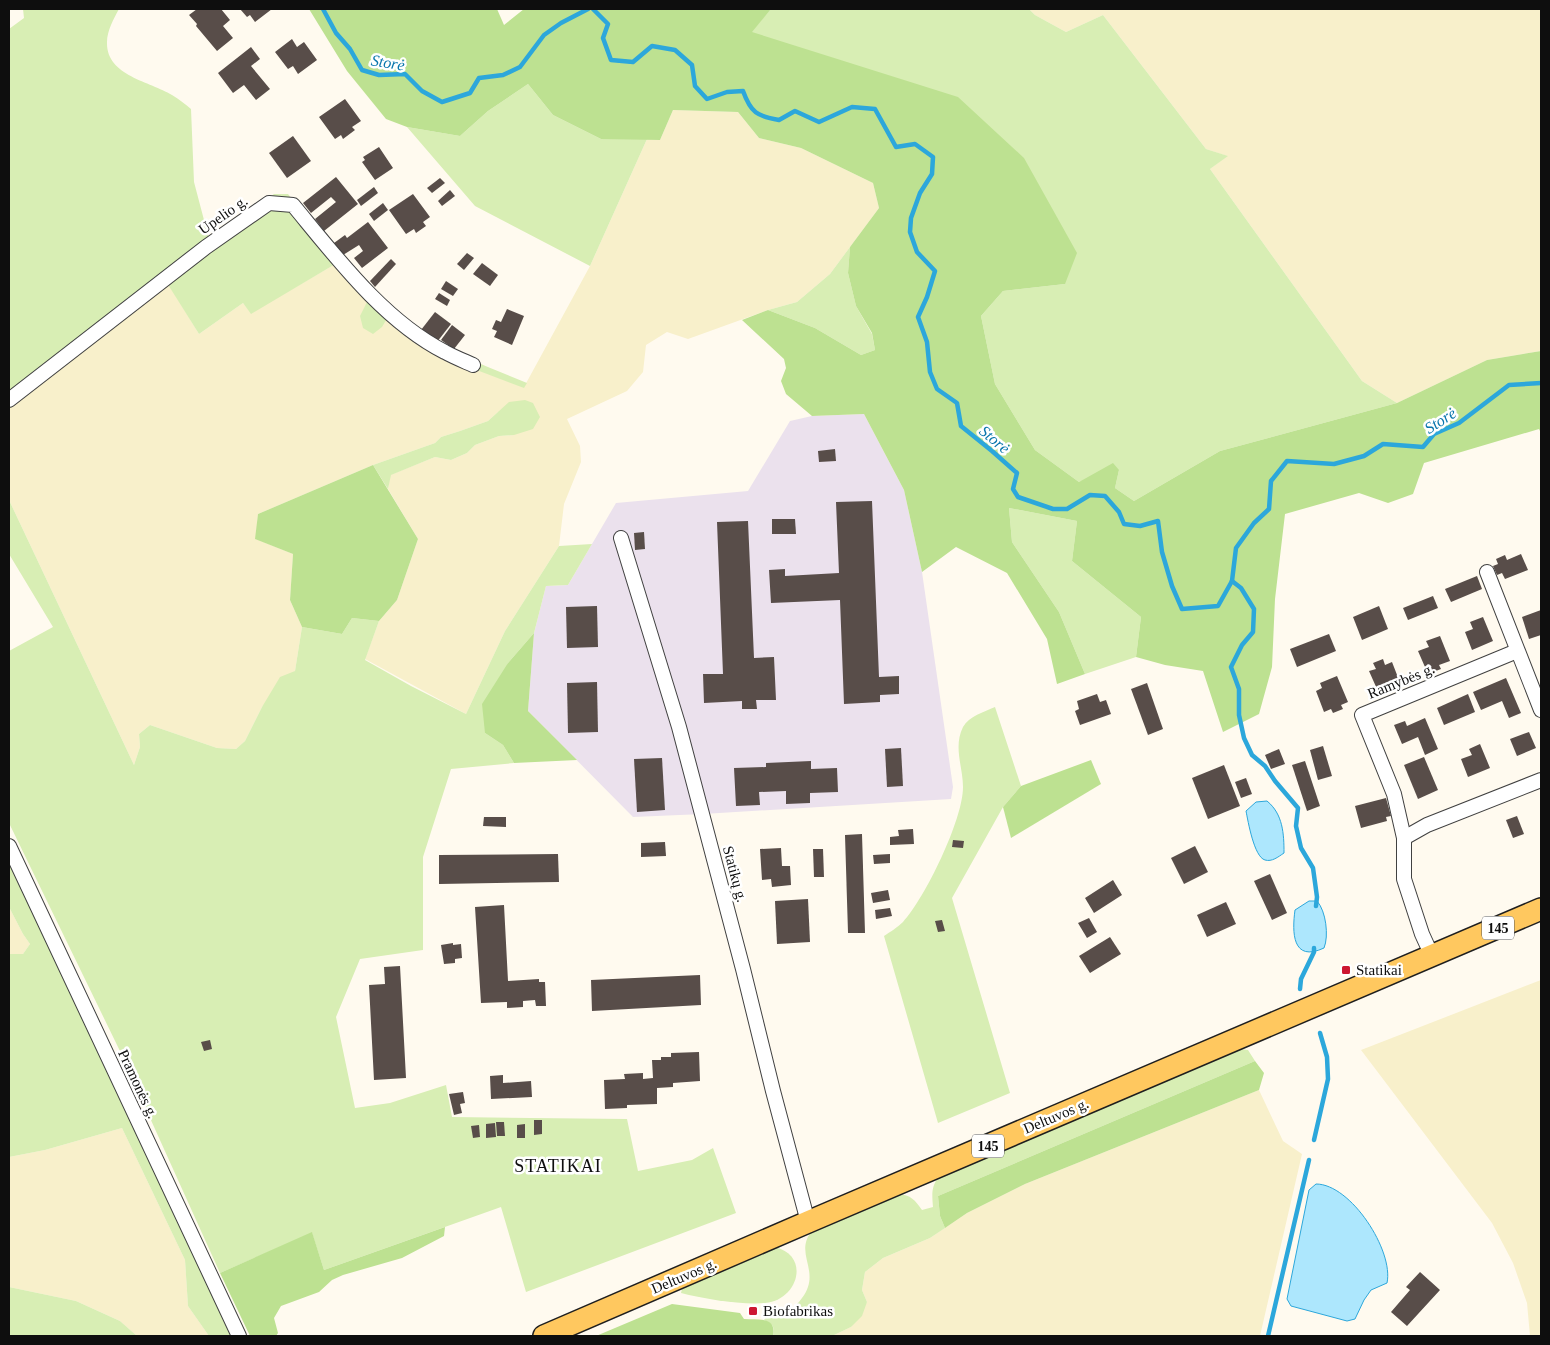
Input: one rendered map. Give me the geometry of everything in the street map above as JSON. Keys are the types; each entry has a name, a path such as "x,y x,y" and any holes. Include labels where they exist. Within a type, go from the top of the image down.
{"main road":[{"name":"Deltuvos g.","path":"544,1336 1541,909"}],"street":[{"name":"Upelio g.","path":"9,400 206,247 269,203 293,205 352,275 384,307 413,331 444,352 473,365"},
{"name":"Statikų g.","path":"621,538 679,727 808,1222"},
{"path":"1487,572 1541,710"},
{"name":"Ramybės g.","path":"1432,956 1422,934 1404,879 1404,838 1394,794 1362,715 1517,650"},
{"path":"1404,838 1427,825 1541,780"},
{"name":"Pramonės g.","path":"9,846 239,1336"}],"shaded area":[{"path":"1029,9 1541,9 1541,351 1487,360 1397,403 1362,381 1210,169 1227,156 1206,149 1103,15 1066,32 1035,15"},
{"path":"673,110 738,112 759,138 801,148 873,183 879,208 830,274 797,302 768,310 688,339 667,332 646,345 643,372 627,391 567,419 580,446 581,462 564,504 559,546 505,631 466,714 365,659 379,621 397,600 418,539 388,489 390,475 435,457 451,460 467,453 475,445 499,436 514,435 498,412 488,421 441,437 435,443 373,465 258,514 256,539 293,554 290,600 302,627 295,671 262,707 245,741 236,749 217,748 150,725 139,734 140,747 134,765 9,500 9,409 168,283 199,334 243,303 251,313 337,263 389,314 524,387 590,266 647,139 660,140"},
{"path":"864,414 904,490 922,572 953,787 951,799 633,817 528,711 534,633 546,586 568,585 616,503 748,491 790,421 812,416"},
{"path":"9,907 30,944 23,954 9,954"},
{"path":"1541,980 1541,1336 1530,1336 1527,1303 1513,1263 1492,1223 1361,1050"},
{"path":"1259,1090 1283,1141 1302,1154 1260,1336 832,1336 851,1327 867,1302 862,1290 865,1272 883,1258 930,1238 967,1213 1025,1184"},
{"path":"122,1128 185,1260 188,1306 209,1336 137,1336 120,1321 76,1301 9,1287 9,1157 45,1150"}],"green space":[{"path":"23,9 119,9 107,38 109,53 114,63 131,76 163,90 191,109 194,182 209,239 274,194 288,194 324,238 410,325 446,350 527,383 524,388 440,356 389,315 382,327 373,334 363,328 360,316 368,300 337,263 251,314 243,303 199,334 167,283 9,409 9,29 24,18"},
{"path":"309,9 497,9 504,25 524,9 771,9 752,32 958,97 1024,158 1077,253 1065,284 1003,291 981,316 995,384 1035,450 1079,482 1113,463 1119,470 1115,488 1134,501 1220,451 1397,403 1487,360 1541,351 1541,433 1539,429 1424,463 1413,494 1388,503 1359,493 1285,514 1275,599 1272,667 1259,714 1223,732 1203,671 1165,665 1136,657 1141,617 1072,561 1077,521 1009,508 1012,542 1059,612 1085,674 1057,684 1047,639 1007,573 956,547 922,572 904,490 864,414 812,416 786,394 781,381 786,368 784,359 742,320 768,310 815,328 861,355 875,350 872,333 856,306 848,273 850,247 879,208 873,183 801,148 759,138 738,112 673,110 660,140 601,139 553,115 528,84 488,111 460,136 407,127 386,119 347,71"},
{"path":"771,9 1029,9 1035,15 1066,32 1103,15 1206,149 1228,156 1210,169 1362,381 1397,403 1220,451 1134,501 1115,488 1119,470 1079,482 1035,450 995,384 981,316 1003,291 1065,284 751,32"},
{"path":"528,84 553,115 601,139 647,139 590,266 475,206 407,127 460,136 488,111"},
{"path":"850,247 848,273 856,306 872,334 875,350 861,355 815,328 768,310 797,302 830,274"},
{"path":"525,400 533,403 540,417 533,429 514,435 499,436 475,445 467,453 451,460 435,457 391,475 388,489 373,465 435,443 441,437 488,421 509,402"},
{"path":"373,465 418,539 397,600 379,621 352,618 342,634 302,627 290,600 293,554 255,539 258,514"},
{"path":"9,500 134,765 140,747 139,734 150,725 217,748 236,749 245,741 280,677 295,671 302,627 342,634 352,618 379,621 365,660 466,714 505,631 559,546 592,544 568,585 546,586 534,633 508,663 485,733 503,745 514,763 451,769 423,857 423,950 360,959 336,1017 355,1108 390,1103 446,1085 452,1117 627,1119 638,1171 692,1160 713,1148 736,1213 526,1292 501,1207 324,1270 312,1233 220,1273 136,1084 9,823 9,651 53,627 9,554"},
{"path":"1009,508 1077,521 1072,561 1141,617 1136,657 1085,674 1059,612 1012,542"},
{"path":"534,633 528,711 577,760 514,763 503,745 485,733 482,704 508,663"},
{"path":"995,707 1021,786 1003,807 952,898 1010,1093 938,1123 884,936 901,924 912,911 932,877 950,838 957,819 963,787 959,742 963,727 973,717"},
{"path":"1091,760 1101,784 1011,838 1003,807 1021,786"},
{"path":"9,860 231,1336 209,1336 188,1306 185,1260 122,1128 45,1150 9,1157 9,954 23,954 30,944 9,907"},
{"path":"1240,1049 1248,1050 1255,1061 938,1196 940,1216 945,1228 930,1238 883,1258 865,1272 862,1290 867,1302 862,1316 851,1327 832,1336 773,1336 773,1326 764,1320 768,1315 783,1313 791,1309 799,1302 807,1288 809,1271 805,1248 811,1232 898,1194 912,1199 922,1210 933,1207 933,1191 939,1176"},
{"path":"1255,1061 1264,1073 1259,1090 1025,1184 967,1213 945,1228 940,1216 938,1196"},
{"path":"445,1227 444,1236 402,1258 343,1275 332,1280 319,1292 281,1306 274,1318 278,1333 276,1336 250,1336 220,1273 312,1232 324,1270"},
{"path":"775,1247 786,1252 793,1259 796,1268 796,1277 792,1286 786,1294 776,1300 765,1303 745,1303 681,1293 682,1289 686,1286"},
{"path":"9,1287 76,1301 120,1321 137,1336 9,1336"},
{"path":"672,1304 740,1313 744,1319 765,1320 772,1325 773,1336 596,1336"}],"water":[{"path":"1267,801 1276,812 1283,832 1284,853 1270,860 1265,860 1261,857 1255,846 1246,811 1256,802"},
{"path":"1309,901 1317,901 1320,905 1323,911 1326,930 1324,948 1313,952 1300,948 1294,936 1295,910"},
{"path":"1316,1184 1329,1187 1343,1195 1356,1207 1377,1238 1384,1254 1387,1283 1371,1290 1355,1319 1347,1321 1291,1306 1287,1299 1309,1190"}],"building":[{"path":"197,9 221,9 230,20 223,26 233,38 217,51 189,15"},
{"path":"240,9 272,9 255,22 250,15 247,17"},
{"path":"292,39 297,47 304,42 317,60 298,74 293,66 288,69 275,52"},
{"path":"251,47 260,59 251,66 270,89 256,100 244,85 233,93 218,73"},
{"path":"345,99 361,121 352,127 355,130 343,139 341,135 335,139 319,117"},
{"path":"293,136 311,161 287,178 269,153"},
{"path":"379,147 393,168 375,180 362,162 365,160 363,157"},
{"path":"336,177 358,204 324,231 315,219 336,202 331,197 311,213 303,203"},
{"path":"440,178 445,183 432,193 427,188"},
{"path":"374,187 378,193 361,206 357,200"},
{"path":"450,190 455,196 442,206 438,201"},
{"path":"413,194 430,217 423,222 426,226 416,233 414,229 406,234 389,210"},
{"path":"383,203 388,210 374,221 369,214"},
{"path":"368,222 388,248 362,268 354,258 363,251 359,245 343,255 334,243 345,235 347,238"},
{"path":"467,253 474,258 464,270 457,264"},
{"path":"391,259 396,264 375,287 370,281"},
{"path":"482,263 498,275 490,286 473,274"},
{"path":"446,281 458,289 453,296 441,289"},
{"path":"439,293 450,300 447,306 435,299"},
{"path":"507,309 524,316 512,345 494,337 497,331 492,329 496,320 501,322"},
{"path":"435,312 451,324 437,342 421,330"},
{"path":"452,325 465,335 454,349 441,340"},
{"path":"835,449 836,461 819,462 818,451"},
{"path":"872,501 879,677 899,676 899,694 880,695 880,702 844,704 840,600 771,603 769,570 785,569 785,576 839,573 836,502"},
{"path":"772,519 795,519 796,534 772,534"},
{"path":"748,521 754,658 774,657 776,700 756,700 757,709 742,709 742,701 704,703 703,674 723,674 717,522"},
{"path":"644,532 645,549 635,550 634,533"},
{"path":"1521,554 1528,570 1505,579 1502,573 1497,575 1493,566 1498,564 1496,559 1505,555 1507,560"},
{"path":"1477,576 1482,589 1451,602 1445,589"},
{"path":"1433,596 1438,608 1408,620 1403,608"},
{"path":"597,606 598,647 567,648 566,607"},
{"path":"1379,606 1388,629 1362,640 1353,617"},
{"path":"1541,610 1541,635 1529,639 1522,617"},
{"path":"1483,617 1493,641 1472,650 1465,632 1473,629 1470,622"},
{"path":"1329,634 1336,651 1297,667 1290,649"},
{"path":"1440,636 1450,661 1439,665 1441,669 1428,674 1418,651 1429,647 1426,641"},
{"path":"1383,659 1385,665 1392,662 1399,680 1392,683 1394,688 1386,691 1384,686 1377,689 1369,671 1376,669 1373,663"},
{"path":"1337,676 1348,702 1341,705 1343,709 1333,713 1331,709 1324,712 1316,691 1322,688 1320,683"},
{"path":"1506,678 1521,713 1509,718 1502,701 1481,710 1473,692"},
{"path":"597,682 598,732 568,733 567,683"},
{"path":"1147,683 1163,729 1148,735 1131,689"},
{"path":"1097,694 1100,702 1106,700 1111,714 1080,725 1075,711 1079,709 1077,701"},
{"path":"1468,694 1475,712 1444,725 1437,708"},
{"path":"1425,718 1438,749 1425,755 1418,737 1402,744 1394,725 1405,721 1407,726"},
{"path":"1529,732 1536,748 1517,756 1510,739"},
{"path":"1480,744 1490,768 1468,777 1461,759 1472,755 1469,749"},
{"path":"1323,746 1332,776 1318,780 1310,750"},
{"path":"901,748 903,786 887,787 885,749"},
{"path":"1279,749 1285,764 1271,769 1265,755"},
{"path":"1424,757 1438,790 1418,799 1404,765"},
{"path":"662,758 665,810 637,812 634,759"},
{"path":"811,761 811,769 837,768 838,792 810,793 810,803 786,804 786,791 759,792 760,805 736,806 734,768 766,767 766,763"},
{"path":"1305,761 1320,806 1307,811 1292,765"},
{"path":"1224,765 1240,806 1208,819 1192,778"},
{"path":"1246,778 1252,794 1241,798 1235,782"},
{"path":"1386,798 1391,816 1386,817 1387,821 1361,828 1355,806"},
{"path":"1517,816 1524,834 1513,838 1506,820"},
{"path":"484,817 506,817 506,827 483,826"},
{"path":"913,829 914,844 890,845 890,837 899,836 898,830"},
{"path":"862,834 865,933 848,933 845,835"},
{"path":"953,840 964,841 963,848 952,847"},
{"path":"665,842 666,856 641,857 641,843"},
{"path":"1195,846 1208,872 1184,884 1171,858"},
{"path":"781,848 782,866 790,866 791,885 772,887 771,879 762,880 760,849"},
{"path":"813,849 823,849 824,877 814,877"},
{"path":"558,854 559,882 439,884 439,855"},
{"path":"890,854 890,863 874,864 873,855"},
{"path":"1270,874 1287,913 1272,920 1254,881"},
{"path":"1113,880 1122,895 1094,913 1085,898"},
{"path":"888,890 890,900 873,903 871,893"},
{"path":"808,899 810,942 777,944 775,901"},
{"path":"1226,902 1236,924 1207,937 1197,915"},
{"path":"504,905 508,981 539,979 539,982 545,982 546,1006 536,1006 535,1000 523,1001 523,1007 507,1008 507,1002 481,1003 475,907"},
{"path":"890,908 892,916 876,919 875,910"},
{"path":"1089,918 1097,932 1087,938 1078,923"},
{"path":"942,920 945,931 938,932 935,921"},
{"path":"1110,937 1121,954 1090,973 1079,956"},
{"path":"453,943 453,945 461,944 462,958 455,959 455,963 444,964 441,945"},
{"path":"400,966 406,1078 374,1080 369,985 385,984 384,967"},
{"path":"700,975 701,1005 592,1011 591,980"},
{"path":"210,1040 212,1049 204,1051 201,1042"},
{"path":"699,1052 700,1081 673,1083 673,1087 657,1088 657,1104 627,1105 627,1108 605,1109 604,1080 625,1079 624,1074 643,1073 643,1079 653,1078 652,1060 661,1060 661,1057 671,1057 671,1053"},
{"path":"503,1075 503,1083 531,1081 532,1097 491,1099 490,1076"},
{"path":"463,1092 465,1103 460,1104 462,1113 454,1115 449,1094"},
{"path":"534,1120 542,1120 542,1134 534,1135"},
{"path":"496,1122 504,1122 505,1136 497,1136"},
{"path":"495,1123 496,1137 486,1138 486,1124"},
{"path":"525,1124 525,1138 517,1138 517,1125"},
{"path":"479,1125 480,1137 473,1138 471,1126"},
{"path":"1420,1272 1440,1290 1407,1326 1391,1312 1410,1290 1406,1287"}],"waterway":[{"name":"Storė","path":"323,9 336,33 350,49 362,70 379,75 405,74 422,91 442,102 470,93 479,78 503,75 520,67 544,35 561,23 588,9"},
{"name":"Storė","path":"593,9 608,24 603,38 611,60 633,62 652,46 675,50 692,65 695,86 707,99 727,92 743,91 752,109 760,115 779,120 795,111 819,122 852,107 875,109 896,147 915,144 933,157 932,174 920,193 911,218 910,232 917,252 935,271 927,297 918,317 927,342 930,372 937,389 957,403 961,426 1017,473 1013,489 1018,497 1053,509 1067,509 1090,495 1105,496 1119,512 1124,524 1140,526 1158,521 1162,552 1172,586 1182,609 1218,606 1232,581 1236,548 1254,523 1269,509 1271,481 1287,461 1334,464 1364,456 1383,444 1423,447 1434,434 1459,423 1509,385 1541,383"},
{"path":"1232,581 1241,588 1254,609 1253,632 1242,645 1231,667 1239,689 1239,715 1244,738 1252,755 1265,766 1298,808 1296,826 1301,848 1313,868 1317,897 1316,906"},
{"path":"1300,989 1301,979 1314,952 1314,948"},
{"path":"1314,1140 1328,1079 1327,1057 1320,1033"},
{"path":"1268,1336 1309,1160"}],"place":[{"name":"Statikai","path":"1346,970"},
{"name":"Biofabrikas","path":"753,1311"}],"district":[{"name":"STATIKAI","path":"558,1166"}]}
